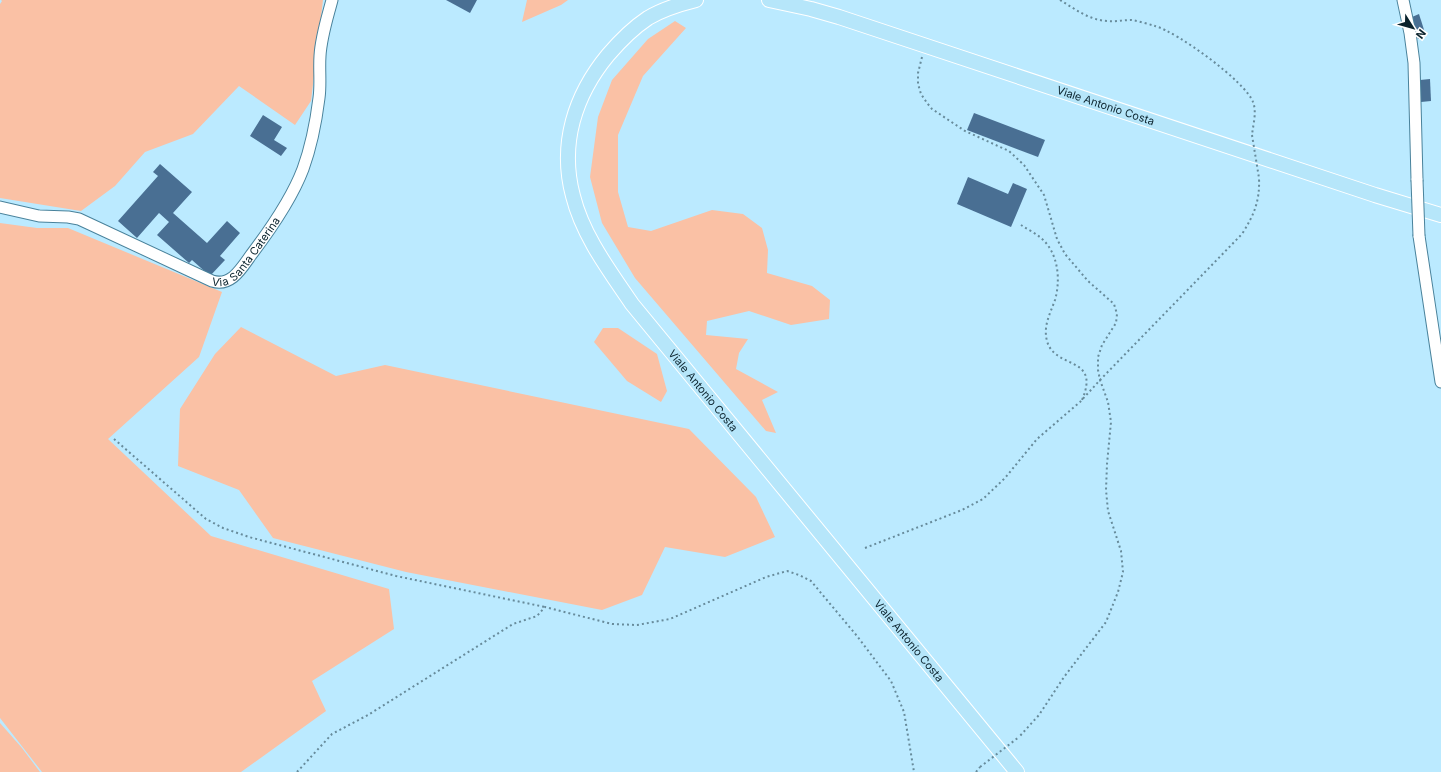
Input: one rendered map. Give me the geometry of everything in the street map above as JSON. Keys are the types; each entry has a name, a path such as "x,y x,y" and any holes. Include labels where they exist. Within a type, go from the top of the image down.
{"main road":[{"name":"Viale Antonio Costa","path":"696,0 662,11 637,26 600,65 587,85 573,117 568,152 570,184 578,212 589,238 632,304 1017,772"},
{"name":"Viale Antonio Costa","path":"769,0 824,13 1375,195 1441,214"}],"street":[{"name":"Via Santa Caterina","path":"0,207 39,216 79,219 212,281 220,283 231,279 264,238 303,170 312,136 320,86 322,36 332,0"},
{"path":"1403,0 1414,63 1419,236 1441,382"}],"path":[{"path":"865,548 962,510 982,500 1005,478 1037,439 1080,402 1242,234 1258,203 1260,187 1252,135 1255,114 1253,102 1244,90 1226,72 1179,37 1157,27 1131,20 1106,22 1088,17 1060,0"},
{"path":"925,46 918,78 921,94 927,103 932,109 965,131 1009,152 1024,165 1044,196 1057,239 1065,254 1088,281 1114,304 1117,314 1116,323 1102,345 1098,357 1098,370 1108,402 1111,422 1106,490 1108,511 1121,551 1123,572 1118,592 1106,622 1064,676 1039,715 1020,737 980,767 976,772"},
{"path":"1020,225 1041,238 1051,248 1056,262 1058,281 1055,299 1047,320 1045,332 1052,351 1082,370 1087,378 1087,387 1080,402"},
{"path":"114,439 206,519 223,528 257,539 396,576 545,607 612,624 637,625 670,619 766,577 787,571 800,575 811,581 857,636 891,681 904,712 914,772"},
{"path":"297,772 332,734 368,715 513,624 537,616 545,607"}],"shaded area":[{"path":"1,0 323,0 311,101 295,125 239,86 193,134 145,152 115,186 81,211 0,198"},
{"path":"527,0 568,0 561,5 522,22"},
{"path":"675,21 686,28 643,76 618,135 618,192 628,227 651,231 712,210 743,214 762,228 768,250 767,273 812,286 830,300 829,319 791,325 749,311 707,321 706,335 748,339 739,353 736,369 778,392 762,400 776,433 766,431 635,278 602,223 590,177 598,117 612,80 648,39"},
{"path":"0,223 37,228 68,228 222,292 199,357 108,439 211,536 389,589 394,629 312,681 326,711 241,772 42,772 0,718"},
{"path":"241,327 336,376 385,365 689,429 756,497 775,537 725,557 665,547 642,595 602,610 406,572 273,538 239,490 178,466 180,409 215,354"},
{"path":"603,328 618,328 657,354 667,391 661,402 627,381 594,342"},
{"path":"0,723 22,748 40,772 0,772"}],"building":[{"path":"446,0 477,0 470,13"},
{"path":"1419,14 1426,36 1418,39 1412,17"},
{"path":"1430,79 1431,101 1421,102 1420,80"},
{"path":"974,113 1045,140 1038,157 967,130"},
{"path":"263,115 282,127 274,140 287,148 281,156 250,136"},
{"path":"160,164 192,192 173,213 207,243 227,221 240,233 220,256 225,260 210,276 192,260 189,263 157,235 169,222 159,213 137,238 118,221 158,176 153,172"},
{"path":"968,177 1008,194 1013,183 1027,189 1011,227 957,204"}]}
